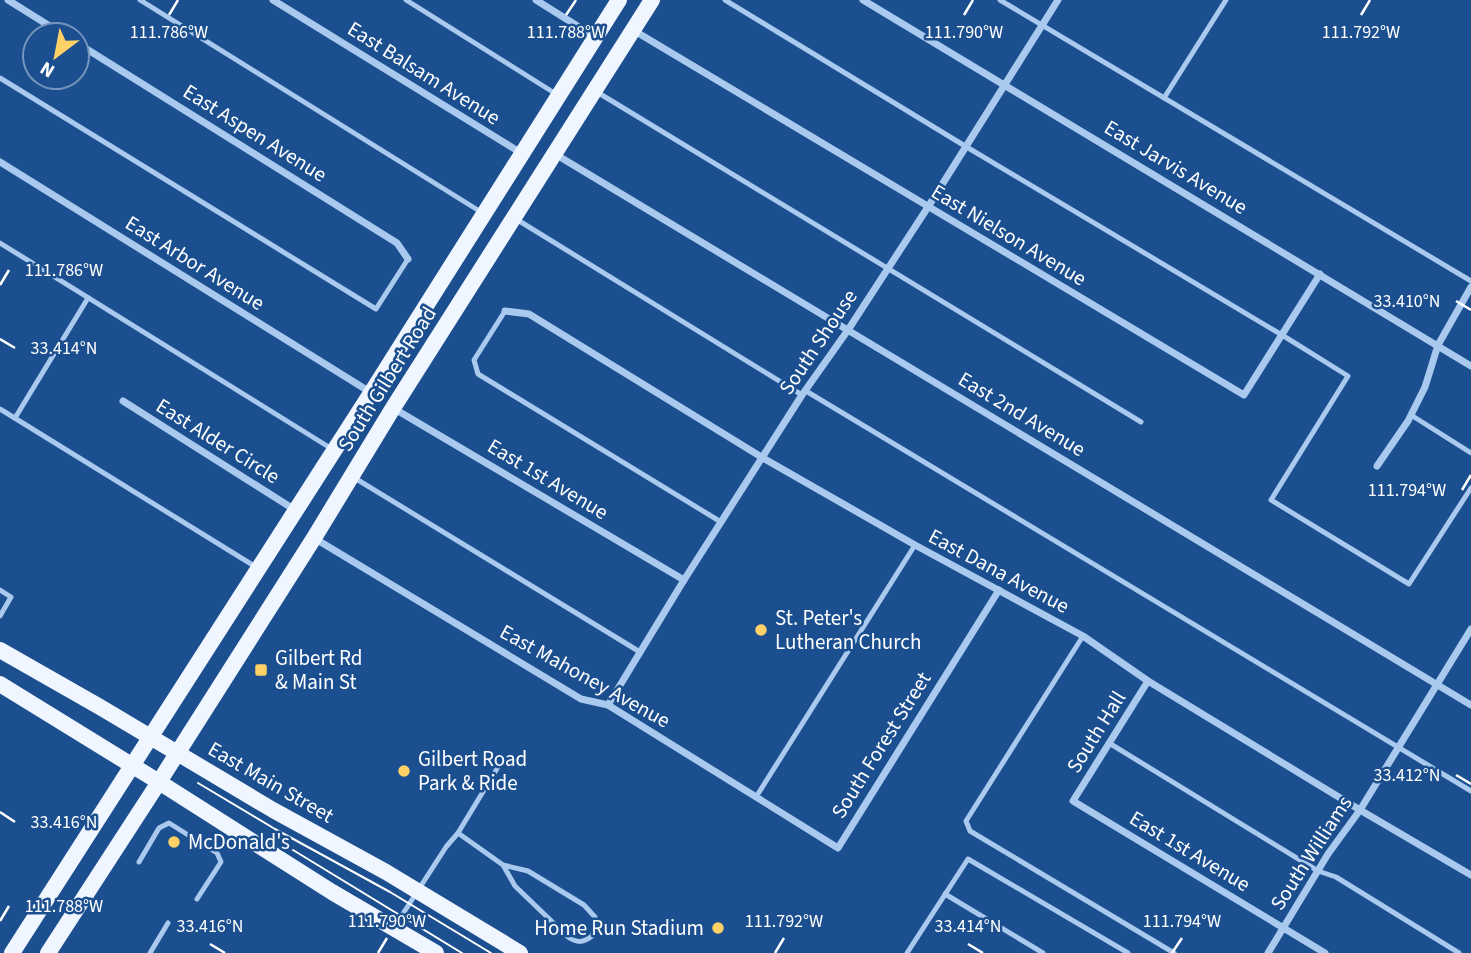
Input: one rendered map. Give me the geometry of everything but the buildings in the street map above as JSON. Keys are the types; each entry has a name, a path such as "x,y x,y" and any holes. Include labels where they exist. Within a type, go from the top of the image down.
{"main road":[{"name":"South Gilbert Road","path":"12,953 619,0"},
{"name":"South Gilbert Road","path":"48,953 314,538 393,408 652,0"},
{"name":"East Main Street","path":"0,650 418,891 520,953"},
{"path":"0,684 323,886 436,953"}],"street":[{"path":"8,0 42,21"},
{"name":"East Balsam Avenue","path":"273,0 522,154"},
{"path":"536,0 596,37"},
{"name":"East Jarvis Avenue","path":"863,0 1471,366"},
{"name":"South Shouse","path":"608,705 721,522 928,207 1058,0"},
{"name":"East Nielson Avenue","path":"633,30 1244,395 1320,274"},
{"name":"East Aspen Avenue","path":"91,52 397,243 408,260"},
{"name":"East 2nd Avenue","path":"555,154 1471,705"},
{"name":"East Arbor Avenue","path":"0,162 371,393"},
{"path":"1377,466 1411,415 1425,387 1438,345 1471,287"},
{"name":"East Dana Avenue","path":"505,311 529,314 763,458 915,545 1083,636 1148,681 1471,875"},
{"name":"East Alder Circle","path":"123,401 295,510"},
{"name":"East 1st Avenue","path":"393,408 684,580"},
{"name":"East Mahoney Avenue","path":"314,538 581,699 608,705 838,848"},
{"name":"South Forest Street","path":"838,848 999,590"},
{"name":"South Williams","path":"1268,953 1471,629"},
{"name":"South Hall","path":"1073,801 1148,681"},
{"name":"East 1st Avenue","path":"1073,801 1325,953"}],"lane":[{"path":"139,0 484,214"},
{"path":"406,0 559,95"},
{"path":"725,0 1348,376 1271,500 1409,584 1471,488"},
{"path":"1000,0 1471,281"},
{"path":"1164,98 1226,0"},
{"path":"0,78 376,309 408,260"},
{"path":"595,91 1141,422"},
{"path":"514,218 1471,791"},
{"path":"0,243 334,450"},
{"path":"15,418 88,298"},
{"path":"505,311 474,360 478,373 721,522"},
{"path":"0,409 258,568"},
{"path":"1411,415 1471,453"},
{"path":"351,476 640,652"},
{"path":"756,797 915,545"},
{"path":"0,590 11,597 0,616"},
{"path":"1083,636 966,821 970,831 1174,953"},
{"path":"1109,743 1318,871 1336,877 1459,953"},
{"path":"393,928 498,767"},
{"path":"139,862 159,828 169,823 217,853 221,862 197,900"},
{"path":"458,832 503,865 516,886 568,937 580,942 592,936 597,924 595,917 584,905 528,871 503,865"},
{"path":"907,953 968,859 1128,953"},
{"path":"945,894 1043,953"},
{"path":"150,953 168,923"}],"tram line":[{"path":"198,783 491,953"},
{"path":"293,850 462,953"}],"place":[{"name":"St. Peter's Lutheran Church","path":"761,630"},
{"name":"Gilbert Rd & Main St","path":"261,670"},
{"name":"Gilbert Road Park & Ride","path":"404,771"},
{"name":"McDonald's","path":"174,842"},
{"name":"Home Run Stadium","path":"718,928"}]}
